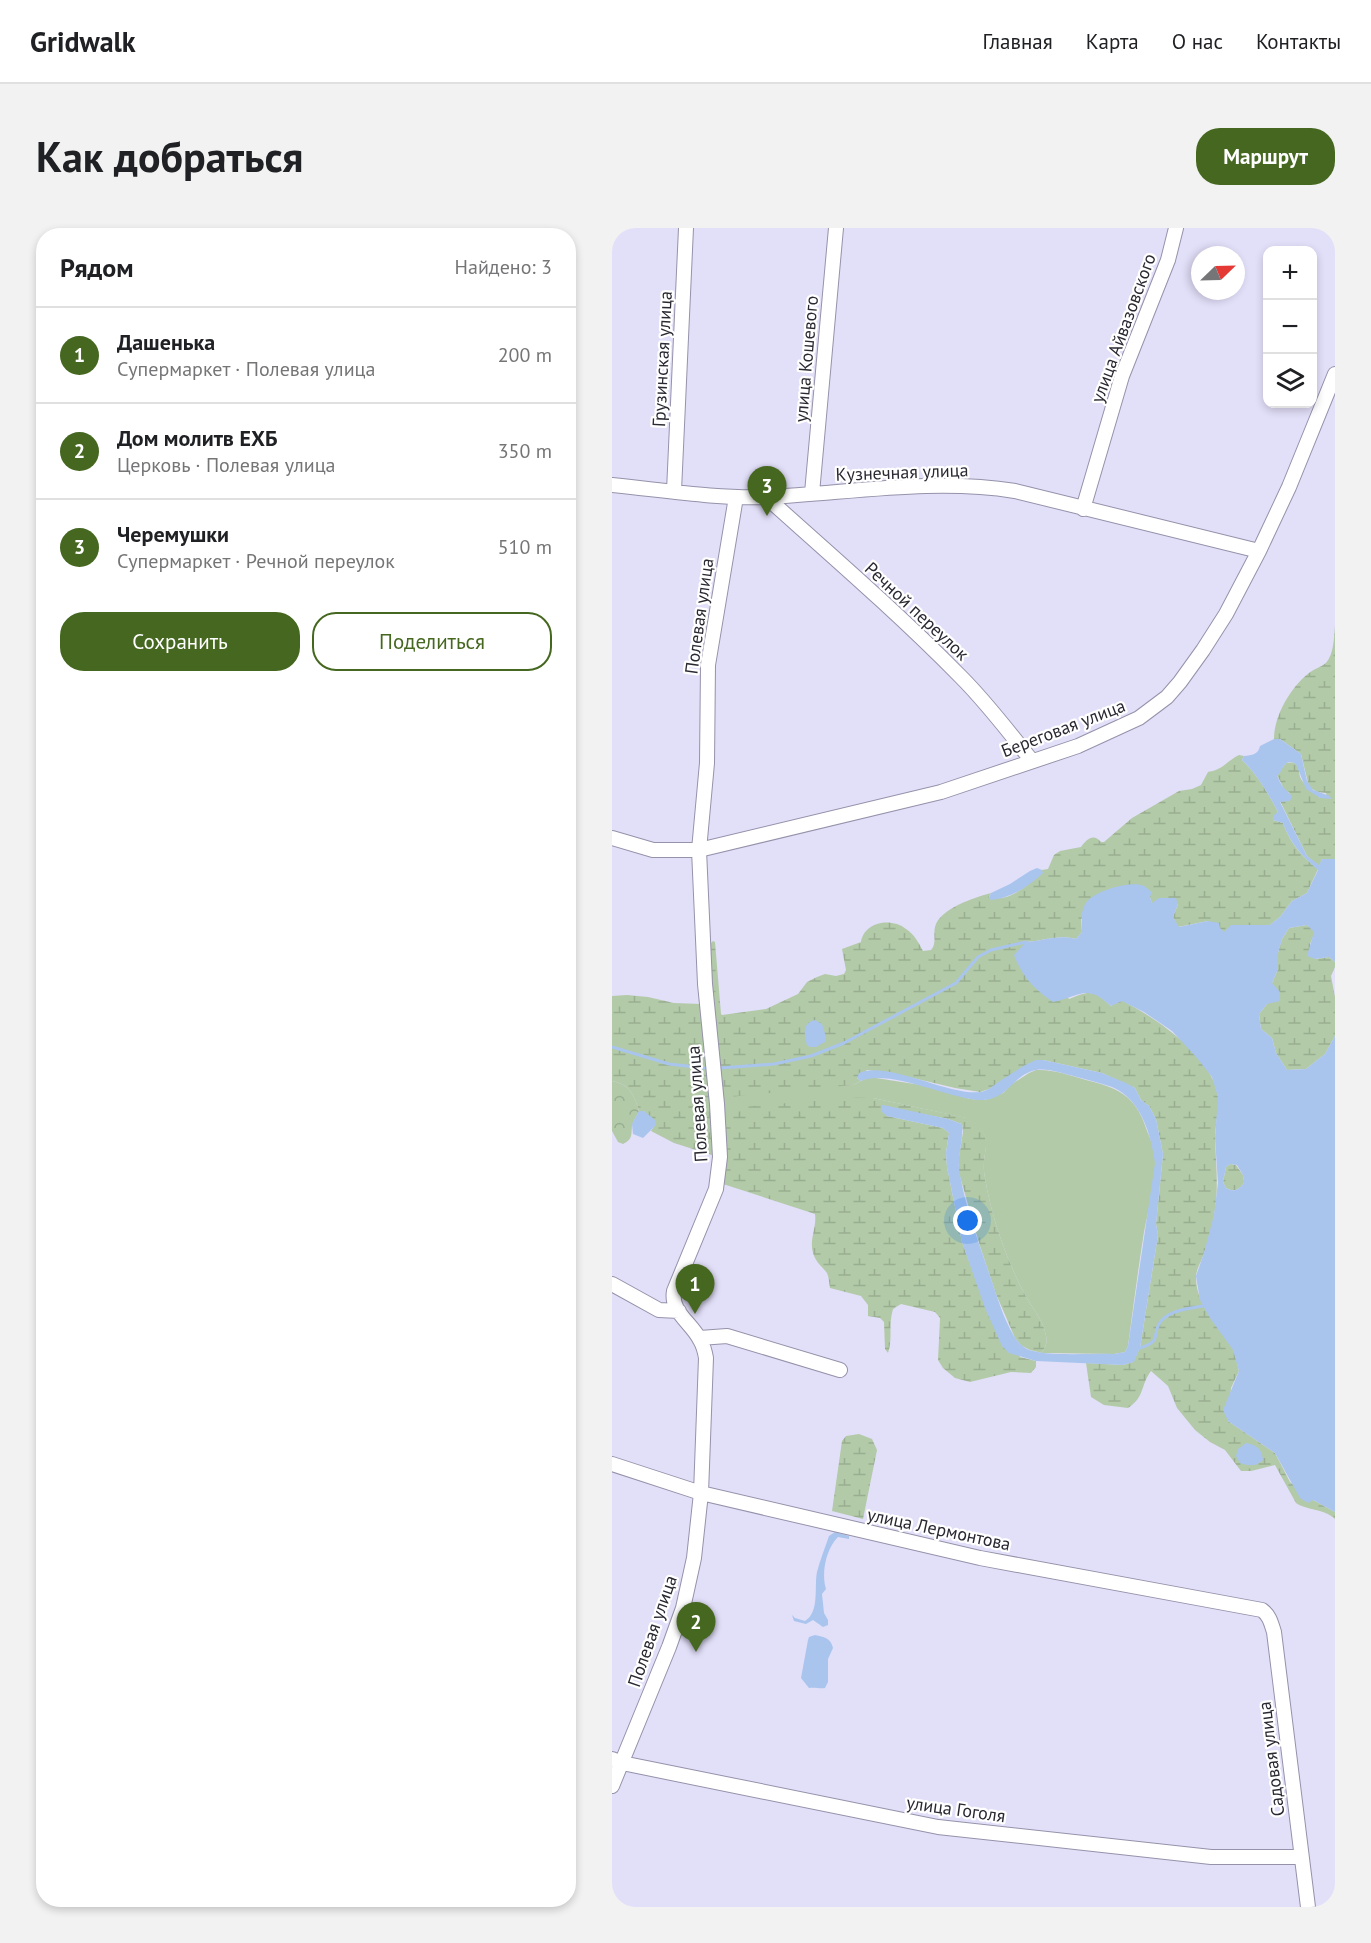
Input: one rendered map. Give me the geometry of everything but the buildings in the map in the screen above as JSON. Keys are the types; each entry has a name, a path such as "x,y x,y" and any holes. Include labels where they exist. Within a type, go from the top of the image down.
{"street":[{"name":"Грузинская улица","path":"674,491 686,228"},
{"name":"улица Кошевого","path":"812,494 836,228"},
{"name":"улица Айвазовского","path":"1083,508 1122,376 1168,260 1176,228"},
{"name":"Береговая улица","path":"612,838 653,850 699,850 915,799 1078,746 1129,724 1152,710 1167,697 1226,614 1289,487 1335,374"},
{"name":"Кузнечная улица","path":"612,485 766,497 904,486 971,486 1015,492 1259,551"},
{"name":"Полевая улица","path":"612,1786 617,1761 669,1647 683,1608 694,1558 701,1493 706,1366 704,1351 699,1338 672,1299 716,1189 719,1165 717,1104 705,984 699,850 707,763 708,665 736,496"},
{"name":"Речной переулок","path":"766,497 902,619 962,678 999,719 1032,761"},
{"path":"612,1284 659,1310 679,1311"},
{"path":"699,1338 727,1336 840,1370"},
{"name":"улица Лермонтова","path":"612,1464 701,1493 980,1558 1262,1610"},
{"name":"Садовая улица","path":"1262,1610 1271,1621 1276,1649 1308,1907"},
{"name":"улица Гоголя","path":"617,1761 938,1827 1211,1857 1300,1857"}],"green space":[{"path":"1335,626 1335,859 1322,859 1319,866 1307,856 1280,801 1290,793 1285,791 1277,775 1286,763 1295,763 1301,779 1307,786 1320,798 1327,797 1326,793 1317,792 1309,787 1301,754 1280,739 1274,739 1280,711 1290,694 1302,679 1329,659"},
{"path":"1239,755 1244,756 1242,760 1258,778 1278,812 1273,820 1283,823 1297,849 1318,869 1307,893 1292,901 1280,917 1270,925 1251,925 1224,933 1208,921 1178,927 1173,917 1178,904 1152,904 1150,897 1081,919 1082,932 1076,939 1057,937 1026,942 1069,999 1092,993 1111,1006 1121,1000 1166,1028 1195,1053 1206,1067 1214,1082 1218,1097 1215,1139 1216,1206 1196,1277 1197,1288 1204,1307 1233,1349 1239,1371 1231,1388 1228,1421 1275,1453 1290,1482 1313,1500 1335,1512 1335,1519 1326,1513 1296,1503 1275,1465 1241,1471 1225,1450 1195,1430 1177,1408 1168,1386 1151,1371 1137,1400 1128,1408 1104,1405 1091,1397 1086,1363 1123,1365 1133,1362 1140,1348 1158,1235 1156,1224 1163,1154 1156,1119 1135,1088 1102,1073 1043,1060 1028,1064 989,1089 980,1092 867,1070 857,1078 861,1081 853,1085 729,1097 721,1092 712,1001 710,944 713,941 715,942 721,1014 766,1009 798,994 807,982 817,977 825,974 836,976 844,974 846,970 842,949 861,942 863,935 873,926 886,923 900,925 912,934 923,951 931,950 938,920 950,909 991,893 989,897 996,898 1017,892 1042,873 1042,870 1048,869 1054,855 1060,851 1081,847 1093,838 1104,842 1132,818 1179,791 1201,785 1208,772 1222,767"},
{"path":"1307,925 1315,932 1310,944 1315,959 1329,957 1335,962 1331,976 1335,997 1335,1036 1325,1054 1306,1069 1287,1070 1276,1053 1272,1038 1261,1029 1259,1014 1267,1004 1278,969 1278,953 1282,939 1289,928"},
{"path":"627,995 674,1003 701,1004 711,1102 712,1155 674,1143 651,1131 655,1125 644,1111 639,1111 627,1087 612,1081 612,996"},
{"path":"1036,1070 1067,1074 1107,1086 1124,1095 1131,1100 1142,1117 1153,1146 1155,1178 1144,1232 1128,1346 1125,1352 1114,1354 1042,1353 1047,1338 1045,1330 1012,1267 1000,1238 992,1208 984,1168 985,1138 976,1125 966,1118 873,1098 724,1113 721,1092 853,1085 867,1078 876,1078 921,1085 970,1099 985,1100 1003,1093 1012,1084"},
{"path":"612,1081 627,1087 639,1111 630,1138 623,1144 618,1142 612,1131"},
{"path":"857,1097 873,1098 967,1118 983,1132 986,1138 985,1178 1000,1238 1025,1295 1045,1330 1047,1338 1042,1353 1022,1346 1015,1338 996,1294 959,1173 962,1124 948,1119 882,1106 887,1116 943,1128 949,1133 946,1153 947,1167 962,1242 973,1272 1020,1357 1036,1361 1036,1367 1031,1373 1011,1372 970,1382 955,1378 943,1368 938,1360 940,1318 935,1312 901,1304 893,1309 888,1353 885,1349 884,1322 880,1318 868,1316 868,1305 861,1296 830,1288 827,1273 817,1262 813,1253 815,1214 723,1184 724,1113 731,1108"},
{"path":"1230,1164 1236,1165 1243,1175 1244,1183 1236,1190 1226,1188 1223,1182 1226,1167"},
{"path":"859,1434 872,1439 877,1450 863,1519 832,1511 842,1441 846,1436"}],"water":[{"path":"1274,739 1280,739 1301,754 1307,781 1313,790 1330,796 1331,799 1320,798 1306,789 1296,764 1287,763 1278,775 1282,785 1292,796 1290,801 1280,802 1307,856 1319,865 1322,859 1335,859 1335,962 1329,957 1315,959 1307,956 1314,932 1307,925 1289,928 1282,939 1278,953 1278,969 1272,983 1280,992 1280,1001 1267,1004 1259,1014 1261,1029 1272,1038 1276,1053 1287,1070 1306,1069 1325,1054 1335,1036 1335,1512 1313,1500 1308,1503 1300,1498 1275,1453 1228,1421 1223,1410 1239,1371 1233,1350 1200,1300 1196,1276 1214,1215 1218,1183 1215,1138 1218,1097 1212,1077 1172,1031 1144,1012 1122,1001 1111,1006 1089,993 1053,1002 1029,982 1014,955 1026,942 1057,937 1076,939 1082,932 1084,906 1090,899 1104,891 1131,884 1145,886 1152,892 1150,897 1152,903 1159,898 1176,898 1178,904 1173,917 1179,927 1208,921 1219,923 1224,932 1231,925 1270,925 1280,917 1292,901 1307,893 1318,870 1297,849 1283,823 1273,820 1273,816 1278,812 1253,771 1242,760 1244,756 1256,753 1260,746","holes":["1230,1164 1237,1165 1243,1175 1244,1183 1238,1189 1231,1190 1226,1188 1223,1182 1226,1167"]},
{"path":"1037,868 1043,873 1025,887 1005,897 991,900 989,898 991,893"},
{"path":"815,1020 822,1024 826,1037 825,1042 816,1047 810,1047 807,1045 805,1029 811,1021"},
{"path":"1036,1060 1102,1073 1126,1083 1135,1088 1156,1119 1163,1154 1156,1224 1158,1235 1140,1348 1134,1362 1123,1365 1036,1361 1009,1353 1002,1346 985,1308 962,1242 947,1167 946,1153 949,1133 943,1128 887,1116 881,1111 882,1105 962,1124 959,1169 966,1200 1000,1307 1019,1343 1027,1349 1044,1353 1114,1354 1125,1352 1128,1346 1155,1163 1147,1129 1130,1100 1112,1087 1046,1070 1028,1073 996,1097 977,1100 886,1078 861,1081 857,1078 859,1073 871,1070 885,1071 952,1089 980,1092"},
{"path":"639,1111 644,1111 655,1120 656,1125 643,1138 633,1134 632,1124"},
{"path":"1246,1443 1260,1450 1263,1460 1258,1464 1240,1463 1236,1456 1238,1449"},
{"path":"835,1532 849,1536 849,1539 838,1537 830,1548 826,1561 824,1576 826,1589 822,1594 828,1625 823,1627 813,1620 806,1624 794,1621 792,1615 805,1621 813,1612 818,1568 829,1536"},
{"path":"815,1635 829,1640 833,1648 828,1659 828,1682 825,1688 809,1688 801,1678 808,1640 809,1637"}],"waterway":[{"path":"720,1068 774,1064 811,1056 844,1043 956,983 978,957 991,950 1026,942"},
{"path":"612,1047 669,1064 704,1068"},
{"path":"1140,1348 1152,1342 1159,1325 1166,1317 1181,1310 1203,1306"}],"place":[{"name":"Черемушки","path":"767,516"},
{"name":"Дашенька","path":"695,1314"},
{"name":"Дом молитв ЕХБ","path":"696,1652"}]}
